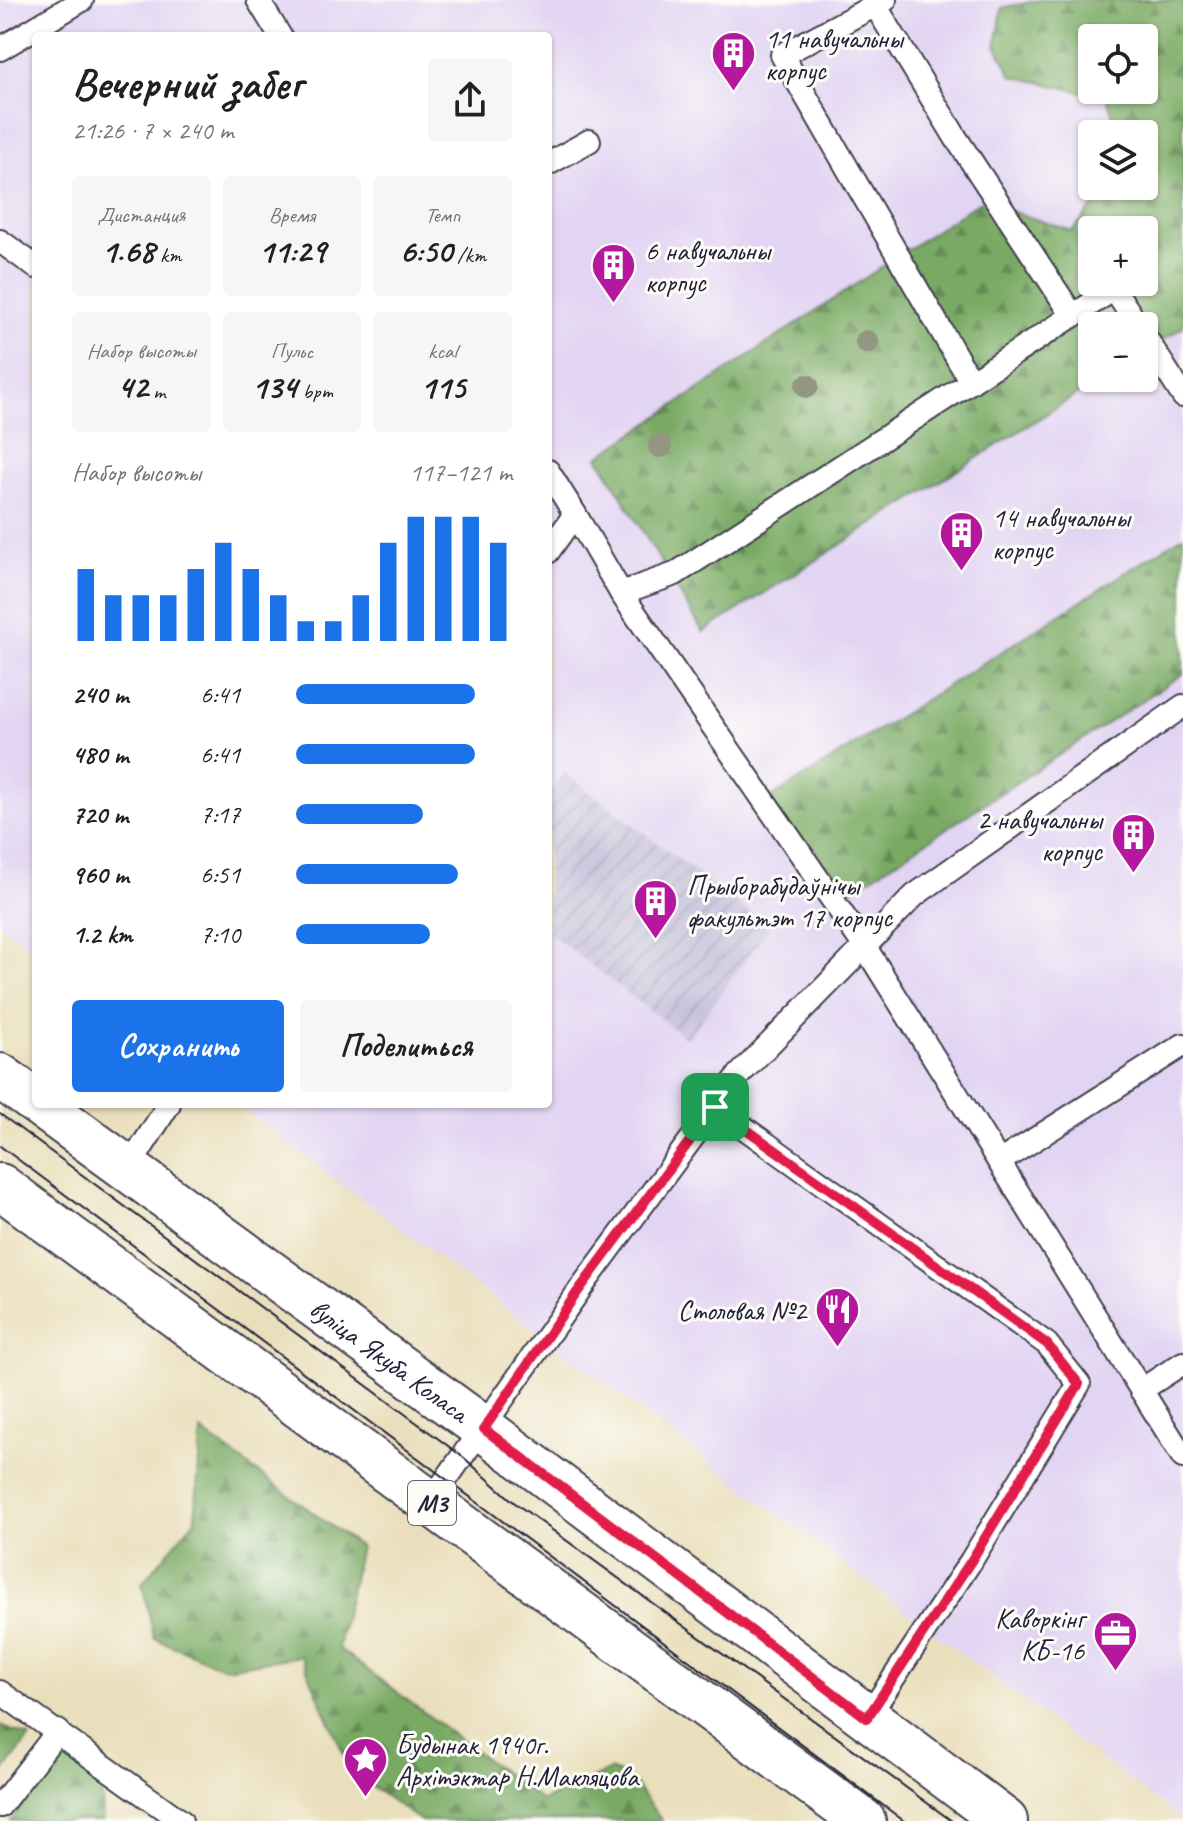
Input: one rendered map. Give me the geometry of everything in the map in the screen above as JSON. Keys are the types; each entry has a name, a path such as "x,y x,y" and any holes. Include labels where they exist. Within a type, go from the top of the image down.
{"main road":[{"name":"вуліца Якуба Коласа","path":"0,1076 32,1099"},
{"name":"вуліца Якуба Коласа","path":"44,1108 484,1429 1005,1821"},
{"name":"М3","path":"0,1186 863,1821"}],"lane":[{"path":"0,49 82,0"},
{"path":"258,0 278,32"},
{"path":"971,382 782,55 880,2 956,138 1073,316"},
{"path":"552,162 589,141"},
{"path":"0,241 32,264"},
{"path":"1079,312 1114,289 1129,312"},
{"path":"621,593 675,574 1078,313"},
{"path":"1158,357 1183,396"},
{"path":"552,477 621,593 865,947 1183,1457"},
{"path":"552,546 575,514"},
{"path":"430,1502 581,1287 739,1075 915,895 1183,706"},
{"path":"999,1162 1183,1045"},
{"path":"715,1107 1047,1344 1079,1384 971,1561 867,1718"},
{"path":"128,1169 166,1108"},
{"path":"1141,1390 1183,1363"},
{"path":"0,1692 181,1821"},
{"path":"0,1806 58,1731"}],"shaded area":[{"path":"0,0 1183,0 1183,1821 241,1108 552,1108 552,32 32,32 32,949 0,924"},
{"path":"565,773 769,928 687,1039 552,935 552,791"}],"green space":[{"path":"1039,0 1183,0 1183,327 1158,343 1158,312 1078,312 1078,392 1081,392 703,632 598,457 980,201 1072,231 1078,224 1078,296 1158,296 1158,216 1085,216 1099,200 1158,200 1158,120 1114,120 1109,104 1158,104 1158,24 1078,24 1078,91 1012,76 996,45 1002,8"},
{"path":"1183,536 1183,674 837,900 768,800"},
{"path":"201,1431 360,1547 338,1648 542,1801 610,1770 631,1779 662,1821 421,1821 352,1773 301,1656 225,1668 154,1638 142,1583 195,1520"},
{"path":"0,1726 30,1737 0,1776"},
{"path":"68,1743 101,1770 103,1821 11,1821"}],"tram line":[{"path":"0,1114 463,1457 515,1503 952,1821"},
{"path":"0,1146 904,1821"}],"place":[{"name":"11 навучальны корпус","path":"734,93"},
{"name":"6 навучальны корпус","path":"614,305"},
{"name":"14 навучальны корпус","path":"961,572"},
{"name":"2 навучальны корпус","path":"1133,874"},
{"name":"Прыборабудаўнічы факультэт 17 корпус","path":"656,940"},
{"name":"Столовая №2","path":"837,1349"},
{"name":"Каворкінг КБ-16","path":"1115,1673"},
{"name":"Будынак 1940г. Архітэктар Н.Макляцова","path":"365,1799"}],"route":[{"path":"715,1107 1047,1344 1079,1384 971,1561 867,1718 484,1429 576,1294 715,1107"}]}
